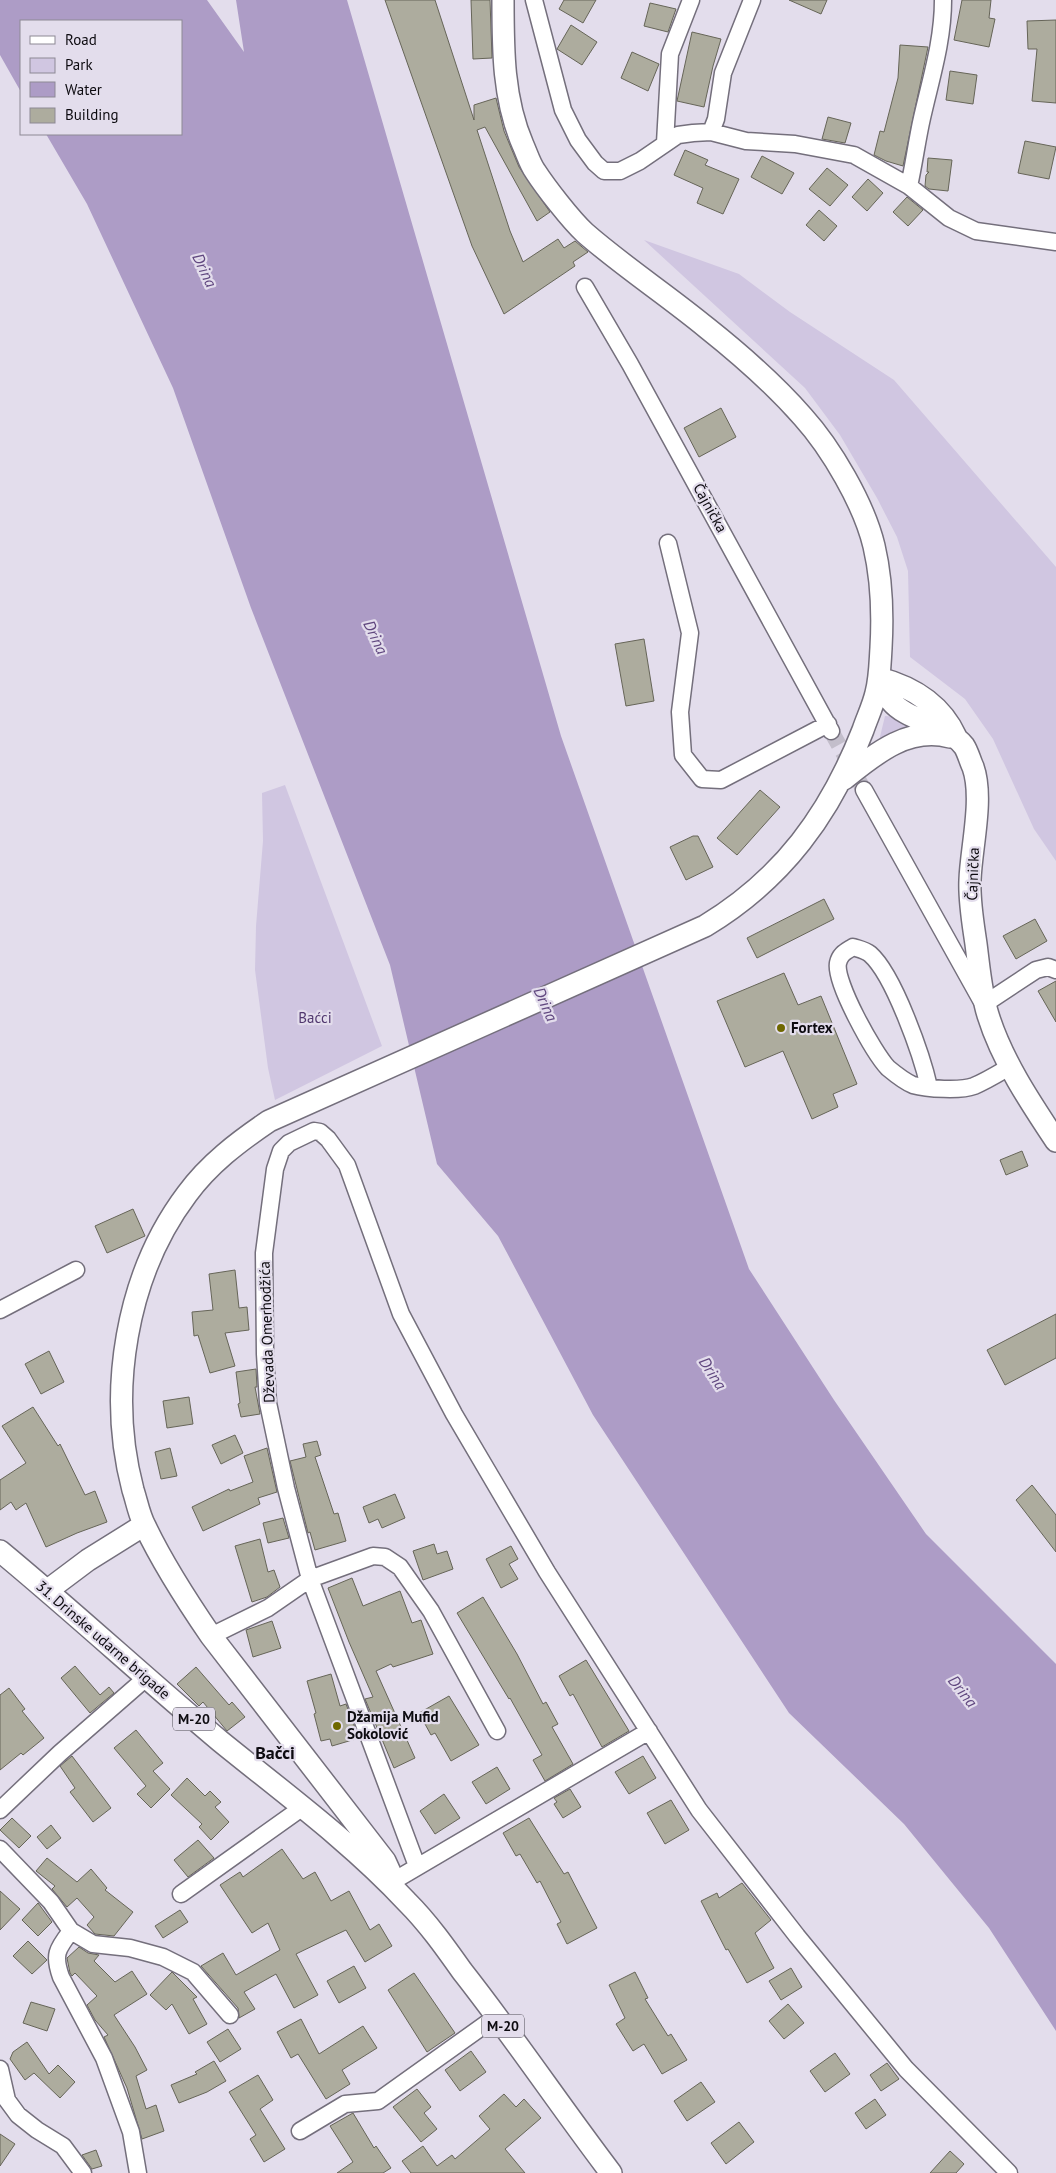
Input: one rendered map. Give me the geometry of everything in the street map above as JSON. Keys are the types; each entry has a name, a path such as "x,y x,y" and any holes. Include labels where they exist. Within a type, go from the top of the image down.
{"main road":[{"path":"390,1883 390,1872 385,1861 211,1636 191,1607 144,1525 128,1469 124,1445 123,1407 126,1349 133,1314 153,1251 167,1224 187,1193 229,1149 269,1121 664,945 724,914 767,881 820,819 840,782 869,715 879,678 883,618 881,579 874,543 855,496 833,457 805,418 765,377 707,328 583,232 533,170 514,124 504,68 504,0"},
{"name":"Čajnička","path":"879,678 884,692 892,703 906,712 930,722 958,739 966,748 974,770 976,821 970,880 972,913 987,1008 1011,1066 1056,1141"},
{"path":"840,782 888,746 907,738 929,734 958,739"},
{"path":"48,1590 88,1560 144,1525"},
{"name":"31. Drinske udarne brigade","path":"0,1552 48,1590 146,1678 303,1807 390,1883"},
{"name":"M-20","path":"390,1883 429,1928 497,2016 611,2173"}],"street":[{"path":"534,0 563,110 578,140 595,163 604,171 620,171 678,135 711,132 746,141 795,144 854,155 909,186 949,218 976,231 1056,242"},
{"path":"665,144 670,54 691,0"},
{"path":"711,132 716,119 723,73 734,40 752,0"},
{"path":"909,186 922,118 935,66 943,21 943,0"},
{"name":"Čajnička","path":"585,287 630,364 830,727 721,780 702,779 684,755 680,712 690,633 668,543"},
{"name":"Čajnička","path":"864,790 987,1008"},
{"path":"929,1087 917,1048 895,994 883,971 871,955 862,949 852,947 841,954 837,965 839,980 874,1048 889,1068 912,1085 940,1089 972,1087 1011,1066"},
{"path":"987,1008 1036,970 1048,967 1056,970"},
{"name":"Dževada Omerhodžića","path":"417,1866 310,1579 286,1488 268,1403 265,1354 264,1253 275,1169 281,1151 300,1136 314,1131 320,1132 328,1139 347,1165 401,1314 454,1414 547,1572 648,1731"},
{"path":"0,1310 76,1270"},
{"path":"211,1636 268,1608 310,1579 373,1556 385,1557 400,1567 431,1611 498,1731"},
{"path":"0,1809 146,1678"},
{"path":"390,1883 648,1731 699,1810 796,1936 906,2069 1010,2173"},
{"path":"181,1894 303,1807"},
{"path":"0,1849 51,1902 71,1931 93,1944 130,1948 155,1955 193,1972 230,2015"},
{"path":"71,1931 60,1946 56,1955 56,1964 104,2058 131,2132 138,2173"},
{"path":"300,2131 345,2104 378,2101 497,2016"},
{"path":"0,2069 7,2100 18,2115 37,2130 63,2146 83,2173"}],"green space":[{"path":"644,240 739,274 790,312 894,380 1056,567 1056,861 1034,829 993,739 965,699 910,657 908,571 897,537 877,498 840,435 805,388"},
{"path":"885,716 898,717 919,725 879,741"},
{"name":"Baćci","path":"285,785 382,1046 275,1100 268,1068 255,970 256,926 263,841 262,793"}],"water":[{"name":"Drina","path":"0,0 207,0 244,52 236,0 347,0 561,736 749,1269 834,1400 926,1534 1056,1664 1056,2031 989,1928 904,1824 789,1713 593,1415 498,1236 437,1164 390,965 251,608 173,388 87,204 47,135 182,135 182,20 20,20 20,90 0,55"}],"building":[{"path":"385,0 435,0 474,120 474,105 496,98 504,131 519,167 550,212 537,221 485,127 477,130 510,231 523,262 558,239 564,248 575,241 588,252 573,262 575,266 504,314 472,246"},
{"path":"471,0 490,0 492,58 473,59"},
{"path":"564,0 596,0 583,23 559,9"},
{"path":"789,0 827,0 821,14"},
{"path":"962,0 991,0 989,18 995,19 989,47 954,40"},
{"path":"650,3 676,9 668,32 644,26"},
{"path":"1056,20 1056,103 1032,101 1037,49 1028,49 1027,21"},
{"path":"571,25 597,42 582,65 557,49"},
{"path":"692,32 721,39 704,107 677,101"},
{"path":"900,45 928,47 903,166 874,155 880,131 884,132 898,78"},
{"path":"632,52 659,64 648,91 621,78"},
{"path":"950,71 977,75 973,104 946,100"},
{"path":"828,117 851,123 845,143 822,139"},
{"path":"1025,141 1056,147 1049,179 1018,173"},
{"path":"685,150 708,160 705,165 739,179 723,214 697,203 703,188 674,175"},
{"path":"762,156 794,173 782,194 751,177"},
{"path":"928,158 952,160 948,191 929,189 925,186 926,175 929,172 927,172"},
{"path":"827,168 848,185 830,206 809,189"},
{"path":"868,179 883,193 867,211 852,197"},
{"path":"907,197 923,210 908,226 893,212"},
{"path":"819,210 837,226 824,241 806,225"},
{"path":"721,408 736,437 699,457 684,428"},
{"path":"644,639 654,701 626,706 615,644"},
{"path":"760,790 780,807 737,855 717,838"},
{"path":"693,836 698,836 713,867 686,880 670,847"},
{"path":"824,899 834,919 757,958 747,938"},
{"path":"1035,919 1047,941 1016,959 1003,936"},
{"name":"Fortex","path":"784,973 798,1005 821,996 857,1084 833,1094 838,1107 812,1119 783,1051 745,1067 717,1001"},
{"path":"1056,981 1056,1022 1038,991"},
{"path":"1022,1151 1028,1166 1006,1175 1000,1160"},
{"path":"133,1209 145,1236 107,1253 95,1226"},
{"path":"235,1270 239,1308 247,1307 249,1330 225,1333 235,1366 210,1373 198,1335 194,1336 192,1312 213,1310 209,1274"},
{"path":"1056,1314 1056,1358 1005,1385 987,1350"},
{"path":"49,1351 64,1382 41,1394 25,1364"},
{"path":"256,1369 257,1387 255,1387 260,1414 241,1417 238,1404 240,1403 236,1372"},
{"path":"189,1397 193,1424 167,1428 163,1401"},
{"path":"33,1407 58,1446 60,1444 85,1495 95,1491 107,1522 46,1547 26,1503 16,1510 11,1502 0,1510 0,1480 26,1463 2,1426"},
{"path":"235,1435 243,1453 221,1464 212,1445"},
{"path":"317,1441 321,1455 315,1457 334,1514 338,1513 346,1541 315,1550 310,1532 308,1533 290,1461 306,1457 303,1444"},
{"path":"170,1448 177,1476 161,1479 155,1452"},
{"path":"267,1448 277,1492 258,1498 260,1504 203,1531 192,1507 229,1489 230,1491 253,1482 244,1456"},
{"path":"1032,1485 1056,1515 1056,1552 1016,1500"},
{"path":"395,1494 405,1518 382,1528 378,1519 369,1523 363,1507"},
{"path":"283,1518 289,1538 268,1543 263,1523"},
{"path":"260,1539 268,1572 274,1570 280,1587 267,1597 252,1602 235,1546"},
{"path":"434,1544 437,1554 447,1551 453,1569 423,1580 413,1551"},
{"path":"511,1546 518,1559 509,1564 518,1579 501,1588 486,1559"},
{"path":"352,1578 363,1606 400,1591 412,1623 421,1620 433,1654 393,1667 391,1664 376,1671 415,1758 394,1768 365,1699 373,1697 328,1588"},
{"path":"483,1597 517,1654 543,1704 546,1702 558,1724 552,1727 573,1764 545,1781 533,1760 542,1755 510,1698 457,1613"},
{"path":"272,1621 281,1648 253,1657 246,1630"},
{"path":"586,1660 629,1731 602,1747 573,1694 570,1696 559,1676"},
{"path":"75,1666 100,1695 109,1687 114,1693 90,1713 61,1678"},
{"path":"196,1667 229,1705 232,1702 245,1717 227,1731 203,1702 199,1706 177,1684"},
{"path":"331,1674 340,1706 346,1704 359,1738 332,1746 330,1739 321,1741 307,1681"},
{"path":"9,1688 25,1709 22,1711 44,1738 0,1770 0,1695"},
{"path":"449,1696 479,1745 451,1761 435,1733 431,1735 419,1713"},
{"path":"136,1730 163,1763 153,1771 170,1789 151,1808 137,1794 146,1786 114,1748"},
{"path":"72,1756 111,1808 93,1822 70,1792 75,1788 60,1766"},
{"path":"643,1756 656,1778 629,1794 615,1772"},
{"path":"497,1767 510,1789 486,1804 472,1782"},
{"path":"187,1778 205,1796 210,1791 221,1802 215,1807 229,1822 211,1840 199,1827 202,1824 171,1795"},
{"path":"570,1789 581,1807 563,1818 554,1804 557,1802 554,1798"},
{"path":"444,1794 460,1818 435,1834 420,1811"},
{"path":"671,1800 689,1830 665,1844 647,1813"},
{"path":"12,1818 31,1836 19,1848 0,1830"},
{"path":"529,1818 564,1874 568,1872 597,1928 567,1944 557,1924 561,1922 540,1881 537,1883 520,1854 516,1856 503,1833"},
{"path":"51,1825 61,1838 47,1849 37,1837"},
{"path":"198,1840 214,1858 188,1877 174,1860"},
{"path":"282,1849 303,1879 315,1872 331,1901 349,1891 370,1930 379,1924 392,1946 365,1962 346,1930 296,1954 318,1995 294,2008 276,1974 244,1992 255,2009 239,2018 238,2008 201,1966 223,1953 236,1975 280,1950 268,1923 252,1933 220,1885 240,1872 243,1877"},
{"path":"47,1858 77,1882 91,1869 107,1888 105,1890 133,1912 114,1936 95,1934 87,1925 94,1917 77,1898 67,1907 52,1889 55,1886 36,1871"},
{"path":"742,1883 771,1920 755,1933 774,1968 747,1983 728,1949 726,1950 701,1901 717,1893 719,1898"},
{"path":"0,1891 20,1909 0,1930"},
{"path":"38,1903 52,1922 38,1936 22,1920"},
{"path":"180,1910 188,1922 163,1938 155,1926"},
{"path":"28,1941 47,1960 32,1974 13,1956"},
{"path":"79,1947 88,1953 99,1955 94,1961 115,1982 132,1971 147,1994 114,2015 135,2047 147,2070 136,2076 146,2109 156,2105 164,2131 142,2139 127,2088 104,2037 108,2035 95,2020 87,2005 97,1996 75,1973 72,1976 70,1973 67,1958"},
{"path":"354,1966 366,1988 339,2003 327,1981"},
{"path":"791,1968 802,1987 781,2000 769,1981"},
{"path":"172,1972 197,1997 193,1999 207,2024 189,2034 172,2004 166,2010 150,1995"},
{"path":"635,1972 648,1998 645,1999 668,2036 671,2034 687,2060 662,2074 644,2044 633,2051 616,2024 625,2018 609,1985"},
{"path":"414,1973 455,2033 427,2052 388,1990"},
{"path":"31,2002 55,2009 47,2031 23,2023"},
{"path":"788,2004 804,2023 784,2039 769,2021"},
{"path":"301,2019 319,2054 363,2026 377,2048 342,2070 350,2084 326,2099 298,2054 291,2058 277,2032"},
{"path":"228,2029 241,2049 220,2062 207,2042"},
{"path":"27,2042 49,2074 58,2065 75,2082 60,2098 34,2073 25,2080 10,2059 13,2052"},
{"path":"471,2051 486,2072 460,2091 445,2070"},
{"path":"835,2053 850,2074 825,2092 810,2071"},
{"path":"214,2061 226,2081 207,2092 179,2103 171,2085 197,2074 195,2072"},
{"path":"887,2063 899,2079 881,2091 870,2075"},
{"path":"258,2075 273,2100 260,2109 285,2149 264,2162 250,2139 256,2135 229,2092"},
{"path":"701,2082 715,2102 687,2121 674,2101"},
{"path":"417,2089 431,2107 424,2113 437,2129 421,2142 393,2107"},
{"path":"504,2094 516,2107 524,2099 541,2118 505,2149 525,2173 411,2173 402,2161 423,2146 437,2166 452,2155 455,2159 490,2129 479,2116"},
{"path":"875,2099 886,2115 866,2129 855,2113"},
{"path":"353,2113 374,2148 376,2146 391,2168 383,2173 337,2173 353,2162 330,2126"},
{"path":"739,2122 754,2142 726,2164 711,2143"},
{"path":"0,2134 15,2144 0,2166"},
{"path":"96,2150 102,2166 92,2169 82,2155"},
{"path":"950,2151 964,2164 956,2173 930,2173"}],"tunnel":[{"path":"831,731 864,790"}],"place":[{"name":"Fortex","path":"781,1028"},
{"name":"Džamija Mufid Sokolović","path":"337,1726"}],"district":[{"name":"Bačci","path":"275,1753"}]}
